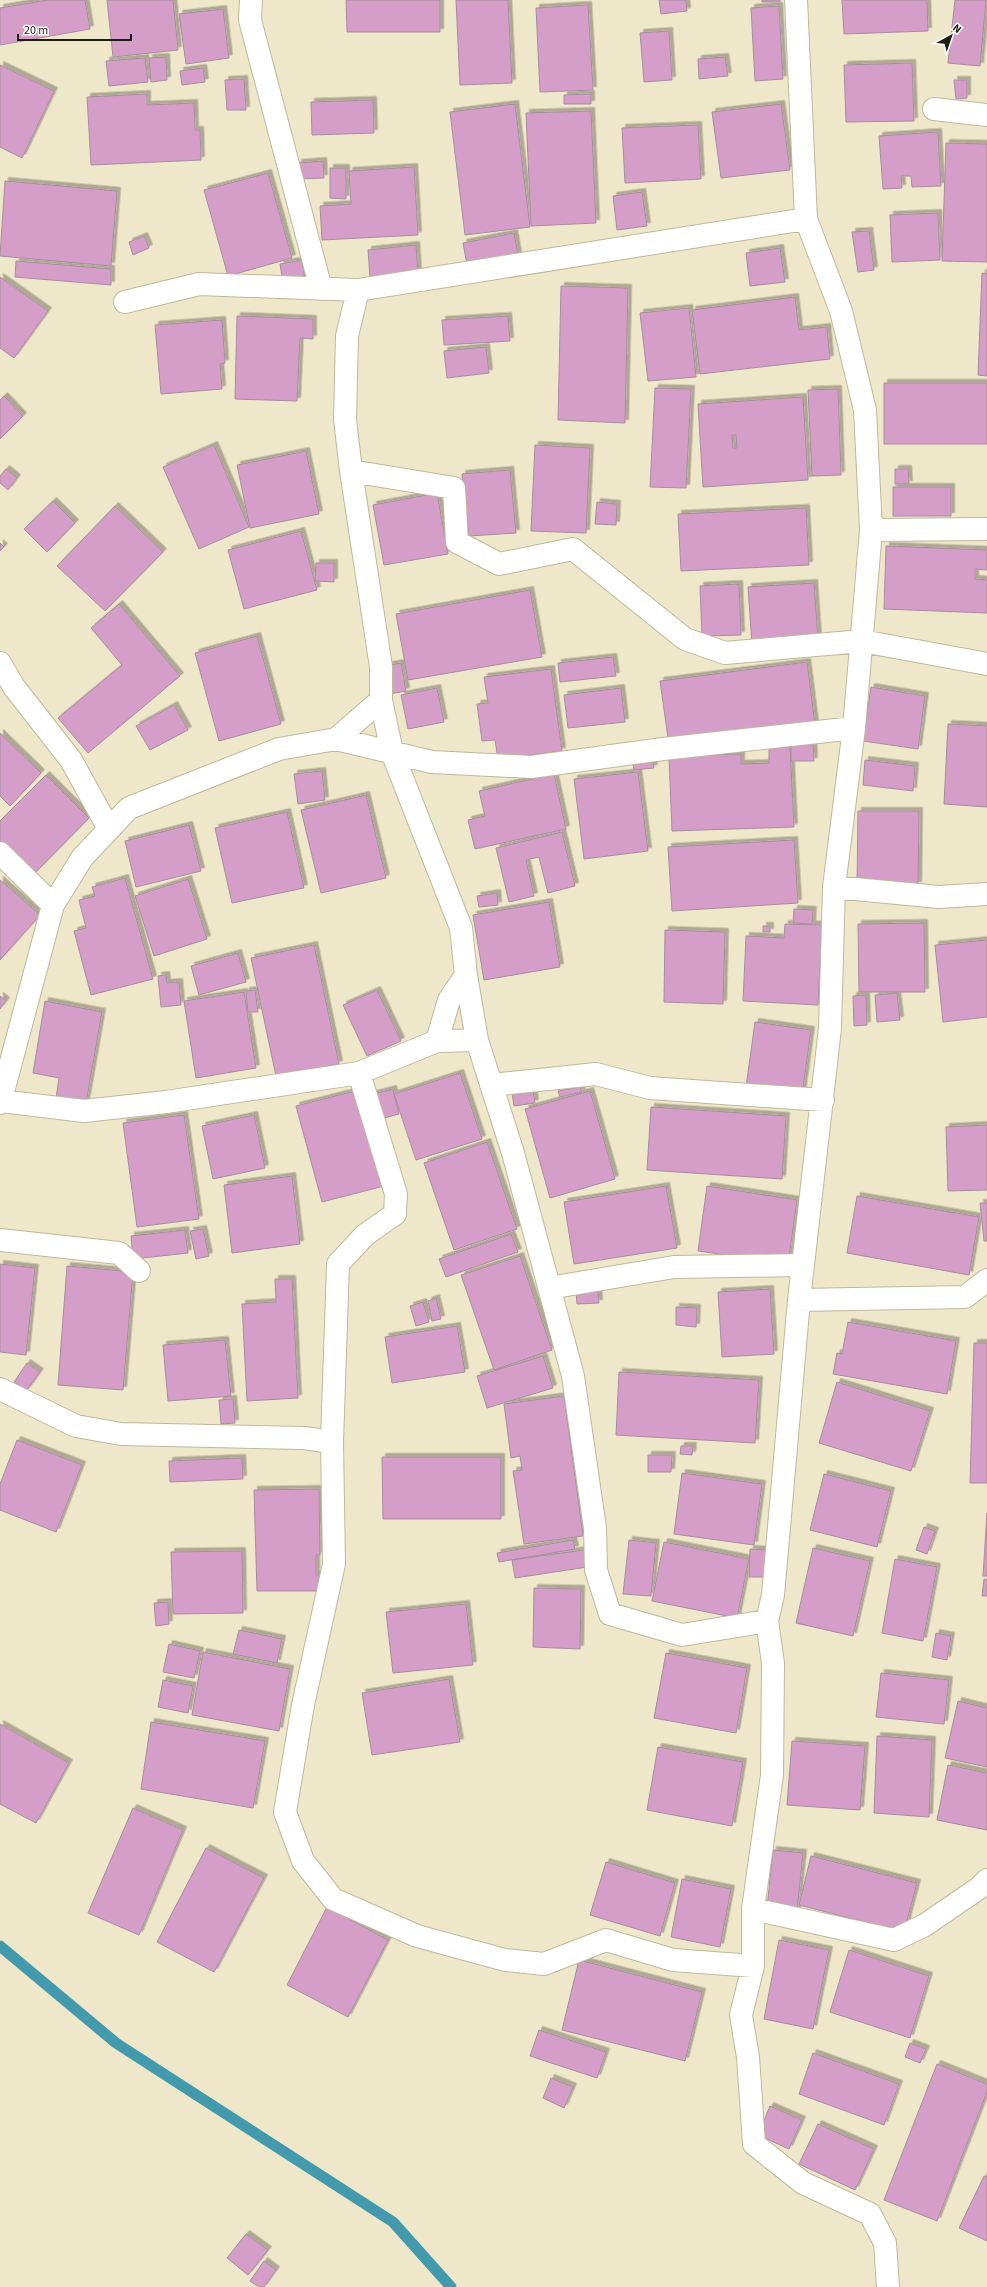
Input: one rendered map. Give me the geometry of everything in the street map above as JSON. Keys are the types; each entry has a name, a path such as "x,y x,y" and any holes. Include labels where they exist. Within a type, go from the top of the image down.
{"street":[{"path":"251,0 250,20 321,289"},
{"path":"796,0 806,219 842,311 865,410 871,530 854,728 834,887 830,1028 799,1300 773,1595 767,1621 773,1663 772,1775 753,1909 753,1966 741,2015 748,2057 754,2144 803,2183 870,2214 885,2243 888,2287"},
{"path":"934,109 987,115"},
{"path":"125,302 199,284 358,290 806,219"},
{"path":"358,290 347,336 345,419 350,471 381,667 382,700 392,752 462,928 466,975 477,1040 513,1153 573,1376 595,1528 596,1570 610,1614 682,1634 767,1621"},
{"path":"350,471 454,488 457,542 499,564 573,549 685,639 725,653 862,641 987,664"},
{"path":"871,530 987,529"},
{"path":"0,663 14,687 71,760 109,829"},
{"path":"336,739 382,700"},
{"path":"477,1040 437,1041 359,1073 166,1102 84,1111 0,1102 53,905 82,858 129,808 279,748 336,739 432,762 531,768 663,749 854,728"},
{"path":"0,853 53,905"},
{"path":"834,887 939,897 987,894"},
{"path":"437,1041 449,1000 466,975"},
{"path":"359,1073 396,1194 394,1214 365,1235 338,1264 332,1442 334,1564 303,1705 285,1812 304,1861 333,1899 417,1936 505,1960 544,1964 606,1940 673,1960 753,1966"},
{"path":"491,1085 596,1074 650,1088 822,1100"},
{"path":"0,1240 119,1253 139,1271"},
{"path":"549,1288 674,1267 803,1265"},
{"path":"799,1300 965,1298 987,1280"},
{"path":"0,1390 76,1426 121,1434 304,1438 332,1442"},
{"path":"753,1909 894,1940 925,1925 979,1888 987,1880"}],"building":[{"path":"48,0 85,0 90,29 0,45 0,8"},
{"path":"107,0 173,0 178,50 113,57"},
{"path":"346,0 440,0 440,32 347,32"},
{"path":"456,0 508,0 512,83 460,85"},
{"path":"659,0 686,0 687,11 661,14"},
{"path":"762,0 780,0 780,2 762,2"},
{"path":"842,0 927,0 928,31 844,34"},
{"path":"955,0 986,0 980,66 948,63"},
{"path":"588,5 593,90 540,92 536,8"},
{"path":"779,6 783,79 755,81 751,8"},
{"path":"223,9 229,58 186,64 179,14"},
{"path":"669,31 672,80 644,82 640,33"},
{"path":"166,57 167,80 151,82 149,58"},
{"path":"725,57 728,76 699,79 698,59"},
{"path":"145,58 148,82 109,86 106,61"},
{"path":"912,63 914,121 846,122 844,65"},
{"path":"0,65 54,91 22,158 0,147"},
{"path":"203,68 205,82 182,85 180,71"},
{"path":"244,79 246,110 227,110 225,80"},
{"path":"954,80 967,80 967,98 956,99"},
{"path":"147,94 147,105 194,103 195,130 200,130 201,160 91,165 87,97"},
{"path":"591,94 591,104 564,104 564,95"},
{"path":"373,100 374,133 312,135 311,102"},
{"path":"515,104 530,227 465,235 450,112"},
{"path":"781,104 790,170 721,178 712,112"},
{"path":"591,111 596,223 531,226 526,113"},
{"path":"698,125 701,179 625,183 622,128"},
{"path":"938,132 941,186 912,187 911,176 901,176 902,188 883,189 879,136"},
{"path":"946,143 987,144 987,262 942,261"},
{"path":"323,161 324,178 300,179 298,163"},
{"path":"414,167 418,235 322,240 320,206 351,204 349,171"},
{"path":"330,168 346,168 346,199 330,198"},
{"path":"268,173 292,258 228,276 204,190"},
{"path":"5,181 117,191 111,266 0,256"},
{"path":"642,192 647,226 617,230 613,196"},
{"path":"938,213 940,260 892,262 890,215"},
{"path":"869,231 874,270 858,272 852,232"},
{"path":"514,233 519,261 468,270 463,243"},
{"path":"144,236 149,248 133,255 129,242"},
{"path":"416,245 418,273 370,277 368,250"},
{"path":"780,248 785,282 750,286 746,253"},
{"path":"302,260 305,279 283,283 280,264"},
{"path":"16,261 111,269 111,285 15,277"},
{"path":"982,273 987,274 987,376 978,375"},
{"path":"0,277 48,311 14,358 0,348"},
{"path":"561,286 628,288 625,423 558,420"},
{"path":"795,297 799,330 827,327 830,359 700,374 692,310"},
{"path":"689,308 696,377 648,381 640,313"},
{"path":"237,316 313,319 313,339 300,338 297,401 235,399"},
{"path":"508,316 510,341 444,345 442,320"},
{"path":"222,320 225,363 220,364 222,389 161,394 155,325"},
{"path":"486,347 489,373 447,378 444,351"},
{"path":"884,383 987,383 987,444 884,444"},
{"path":"655,388 691,389 686,488 650,487"},
{"path":"838,389 841,475 812,476 808,390"},
{"path":"4,396 23,416 0,439 0,400"},
{"path":"803,397 808,480 703,487 698,404","holes":["732,435 736,435 737,448 733,448"]},
{"path":"214,445 249,527 199,549 163,467"},
{"path":"535,445 590,448 586,533 531,531"},
{"path":"306,451 319,514 250,528 237,465"},
{"path":"6,469 17,478 8,490 0,483 0,476"},
{"path":"895,469 908,469 909,484 895,484"},
{"path":"510,470 516,533 469,536 462,474"},
{"path":"893,487 951,487 951,516 893,516"},
{"path":"437,493 448,554 384,565 373,505"},
{"path":"53,501 75,523 47,552 24,529"},
{"path":"597,502 617,504 616,525 595,524"},
{"path":"115,506 163,552 105,611 57,566"},
{"path":"806,508 809,565 681,571 678,514"},
{"path":"301,531 317,590 244,609 228,550"},
{"path":"0,543 4,547 0,551"},
{"path":"886,546 987,550 987,570 975,569 975,579 987,580 987,613 884,609"},
{"path":"316,563 334,563 334,582 315,581"},
{"path":"814,583 818,640 752,645 748,587"},
{"path":"739,584 741,635 702,636 700,586"},
{"path":"530,590 542,657 408,680 396,614"},
{"path":"119,604 180,676 88,753 58,718 122,665 91,628"},
{"path":"257,636 281,724 219,741 195,653"},
{"path":"613,657 616,676 560,682 558,663"},
{"path":"807,662 815,725 669,745 660,681"},
{"path":"401,663 406,691 389,694 384,666"},
{"path":"551,669 562,751 498,759 495,740 482,741 477,704 488,703 484,677"},
{"path":"871,687 925,696 918,749 863,741"},
{"path":"437,688 444,722 408,729 401,695"},
{"path":"621,688 625,722 568,728 564,695"},
{"path":"174,705 188,730 150,750 136,726"},
{"path":"948,724 987,726 987,807 944,804"},
{"path":"0,733 41,773 10,806 0,796"},
{"path":"813,743 814,761 791,761 791,744"},
{"path":"790,747 794,827 672,831 669,756 741,754 741,764 769,763 769,748"},
{"path":"652,755 654,768 634,770 632,758"},
{"path":"865,760 915,766 913,791 863,785"},
{"path":"322,771 325,800 298,804 294,774"},
{"path":"638,772 648,851 584,859 574,779"},
{"path":"554,774 566,829 475,849 468,820 485,816 479,791"},
{"path":"46,775 89,818 31,877 0,846 0,821"},
{"path":"366,795 386,878 321,893 301,810"},
{"path":"858,811 919,811 918,885 857,884"},
{"path":"287,812 304,888 232,903 215,828"},
{"path":"189,825 201,871 136,887 125,841"},
{"path":"562,832 575,886 548,893 539,857 526,860 534,896 509,902 496,848"},
{"path":"794,840 798,903 672,911 668,847"},
{"path":"125,878 153,979 91,995 74,931 86,928 79,900 95,896 92,887"},
{"path":"188,879 207,939 154,956 135,896"},
{"path":"0,880 40,915 0,960"},
{"path":"497,893 498,905 479,907 477,896"},
{"path":"549,902 560,967 484,980 473,915"},
{"path":"794,909 813,910 812,924 793,923"},
{"path":"924,923 925,992 859,992 858,924"},
{"path":"785,924 822,925 818,1005 743,1001 746,936 784,938"},
{"path":"763,926 770,926 770,932 763,932"},
{"path":"665,930 725,932 723,1004 664,1002"},
{"path":"987,940 987,1017 943,1022 935,945"},
{"path":"314,945 339,1064 276,1076 251,958"},
{"path":"238,953 246,982 199,995 191,966"},
{"path":"166,975 167,983 179,982 181,1005 161,1007 158,976"},
{"path":"255,990 258,1012 248,1012 246,991"},
{"path":"377,990 401,1041 367,1056 343,1005"},
{"path":"244,992 256,1068 196,1078 184,1001"},
{"path":"897,993 900,1020 877,1022 875,995"},
{"path":"866,995 867,1025 854,1026 853,996"},
{"path":"0,996 6,1001 0,1009"},
{"path":"45,1001 102,1012 86,1103 56,1098 59,1078 33,1073"},
{"path":"755,1022 811,1030 802,1095 746,1087"},
{"path":"460,1073 482,1139 416,1160 394,1094"},
{"path":"580,1087 582,1092 560,1097 558,1091"},
{"path":"393,1089 399,1114 380,1119 373,1094"},
{"path":"359,1090 384,1186 322,1202 296,1106"},
{"path":"533,1090 535,1103 514,1106 512,1093"},
{"path":"590,1091 615,1179 550,1198 525,1109"},
{"path":"651,1107 786,1116 782,1179 647,1170"},
{"path":"184,1115 199,1219 137,1227 123,1123"},
{"path":"254,1115 265,1168 213,1179 202,1126"},
{"path":"987,1125 987,1190 948,1191 946,1127"},
{"path":"487,1142 517,1229 454,1250 424,1163"},
{"path":"292,1176 300,1244 232,1253 224,1185"},
{"path":"666,1186 677,1248 574,1264 564,1202"},
{"path":"707,1186 797,1200 788,1264 698,1251"},
{"path":"857,1196 979,1217 969,1275 847,1253"},
{"path":"980,1203 987,1203 987,1241 984,1241"},
{"path":"203,1229 209,1256 196,1259 190,1231"},
{"path":"185,1230 188,1253 133,1259 131,1236"},
{"path":"511,1234 518,1252 446,1277 439,1259"},
{"path":"520,1256 552,1350 494,1370 461,1275"},
{"path":"0,1264 35,1268 26,1355 0,1352"},
{"path":"67,1266 133,1272 123,1390 58,1385"},
{"path":"275,1279 292,1279 298,1398 247,1401 242,1304 276,1302"},
{"path":"770,1289 774,1354 722,1357 718,1292"},
{"path":"598,1290 599,1303 577,1304 576,1291"},
{"path":"436,1298 441,1319 432,1321 428,1301"},
{"path":"423,1302 429,1322 416,1326 410,1306"},
{"path":"676,1307 697,1308 696,1327 676,1325"},
{"path":"848,1322 956,1341 947,1394 833,1374 837,1353 842,1354"},
{"path":"457,1326 465,1372 392,1383 385,1337"},
{"path":"225,1340 231,1396 168,1401 163,1345"},
{"path":"974,1343 987,1343 987,1483 970,1483"},
{"path":"543,1356 553,1388 487,1408 477,1376"},
{"path":"27,1363 40,1372 27,1390 14,1382"},
{"path":"619,1372 759,1380 755,1443 616,1435"},
{"path":"837,1382 930,1411 911,1471 819,1443"},
{"path":"564,1396 583,1536 524,1544 513,1471 522,1470 520,1456 511,1458 504,1404"},
{"path":"233,1399 235,1423 221,1424 219,1400"},
{"path":"17,1440 82,1465 56,1532 0,1510 0,1484"},
{"path":"681,1446 693,1446 692,1455 680,1454"},
{"path":"648,1455 672,1455 671,1472 648,1472"},
{"path":"382,1457 501,1457 501,1519 383,1519"},
{"path":"242,1458 243,1479 170,1482 169,1461"},
{"path":"682,1473 762,1484 754,1545 674,1534"},
{"path":"824,1474 891,1491 877,1547 810,1530"},
{"path":"319,1489 320,1555 316,1555 316,1575 321,1575 321,1591 257,1591 254,1490"},
{"path":"987,1513 987,1576 983,1576"},
{"path":"924,1527 935,1531 927,1554 916,1550"},
{"path":"573,1540 575,1549 499,1562 497,1553"},
{"path":"629,1540 656,1543 651,1596 623,1594"},
{"path":"664,1542 749,1559 737,1618 652,1601"},
{"path":"813,1548 870,1561 853,1636 796,1623"},
{"path":"591,1549 594,1566 515,1578 512,1560"},
{"path":"750,1549 767,1550 766,1577 749,1577"},
{"path":"242,1551 243,1613 173,1614 171,1552"},
{"path":"895,1559 937,1567 923,1641 882,1633"},
{"path":"984,1579 987,1580 987,1596 982,1596"},
{"path":"534,1588 581,1589 580,1649 533,1647"},
{"path":"168,1602 169,1624 156,1626 154,1603"},
{"path":"466,1604 473,1665 393,1673 386,1612"},
{"path":"239,1630 282,1639 277,1663 233,1654"},
{"path":"936,1633 951,1636 947,1660 932,1657"},
{"path":"169,1644 200,1651 194,1678 163,1672"},
{"path":"203,1652 290,1669 279,1731 192,1715"},
{"path":"666,1653 747,1668 736,1733 654,1718"},
{"path":"881,1673 949,1680 944,1724 876,1717"},
{"path":"449,1679 460,1742 372,1755 362,1693"},
{"path":"163,1680 193,1686 188,1713 158,1707"},
{"path":"958,1701 987,1708 987,1767 945,1758"},
{"path":"151,1722 265,1741 253,1808 141,1789"},
{"path":"0,1724 69,1763 36,1823 0,1804"},
{"path":"877,1736 932,1740 929,1817 874,1813"},
{"path":"792,1741 865,1746 860,1810 787,1805"},
{"path":"658,1747 743,1762 732,1826 647,1810"},
{"path":"948,1765 987,1773 987,1830 937,1820"},
{"path":"133,1808 183,1830 139,1935 88,1913"},
{"path":"206,1848 264,1878 214,1972 157,1942"},
{"path":"773,1850 803,1853 797,1911 767,1908"},
{"path":"811,1856 917,1883 904,1932 799,1905"},
{"path":"606,1862 675,1883 660,1936 590,1915"},
{"path":"682,1879 731,1889 720,1947 671,1937"},
{"path":"327,1907 388,1940 348,2017 287,1985"},
{"path":"779,1940 829,1950 813,2029 764,2019"},
{"path":"849,1950 929,1976 910,2038 830,2012"},
{"path":"579,1960 702,1992 685,2061 562,2030"},
{"path":"539,2030 606,2052 597,2078 530,2056"},
{"path":"910,2043 926,2049 920,2063 905,2057"},
{"path":"813,2053 899,2084 884,2125 799,2094"},
{"path":"937,2064 987,2084 987,2092 937,2221 884,2200"},
{"path":"551,2078 573,2087 564,2108 543,2098"},
{"path":"770,2106 802,2120 789,2149 758,2135"},
{"path":"818,2124 874,2149 855,2190 799,2164"},
{"path":"984,2176 987,2177 987,2241 959,2228"},
{"path":"246,2234 268,2250 248,2275 227,2258"},
{"path":"264,2261 276,2270 264,2287 259,2287 250,2281"}],"waterway":[{"path":"0,1946 116,2043 393,2222 451,2287"}]}
